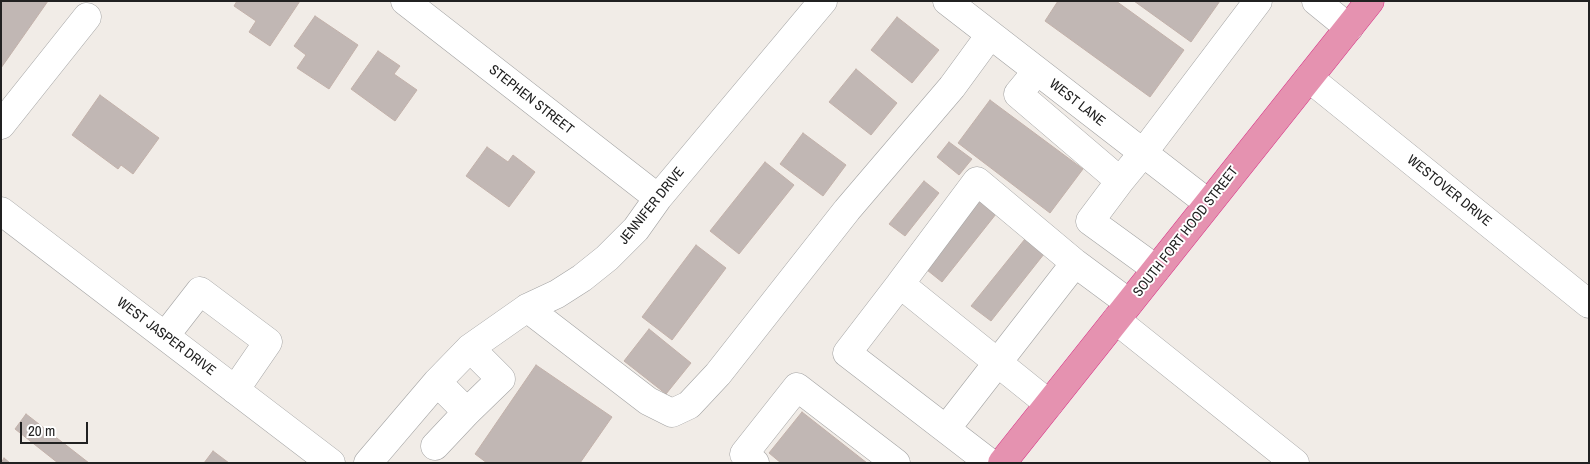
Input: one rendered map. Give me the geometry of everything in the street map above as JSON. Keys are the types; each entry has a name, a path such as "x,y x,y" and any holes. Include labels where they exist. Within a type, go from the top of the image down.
{"highway":[{"name":"SOUTH FORT HOOD STREET","path":"1002,463 1370,1"}],"street":[{"name":"STEPHEN STREET","path":"405,1 658,198"},
{"name":"JENNIFER DRIVE","path":"368,463 436,382 470,348 527,308 558,294 607,258 636,229 658,198 822,1"},
{"name":"WEST LANE","path":"947,1 1208,204"},
{"path":"1156,270 1090,220 1258,1"},
{"path":"1316,1 1349,28"},
{"path":"1,125 87,17"},
{"path":"527,308 648,401 672,413 689,405 718,374 847,210 952,87 990,35"},
{"path":"1036,71 1018,94 1120,181"},
{"name":"WESTOVER DRIVE","path":"1309,78 1589,304"},
{"path":"990,463 846,353 977,181 1075,263 1123,312 1295,463"},
{"name":"WEST JASPER DRIVE","path":"1,211 331,463"},
{"path":"946,429 1075,263"},
{"path":"900,284 1049,404"},
{"path":"165,336 200,291 268,342 235,390"},
{"path":"404,420 440,454 467,412 508,372 470,348"},
{"path":"436,382 467,412"},
{"path":"755,463 744,454 797,387 896,463"}],"building":[{"path":"1,1 48,1 1,68"},
{"path":"237,1 300,1 270,46 249,32 256,21 234,6"},
{"path":"1058,1 1116,1 1184,50 1150,97 1045,21"},
{"path":"1134,1 1220,1 1191,42"},
{"path":"315,16 358,45 329,89 297,68 306,55 294,46"},
{"path":"897,17 939,50 912,83 871,50"},
{"path":"378,51 400,66 394,74 417,90 395,121 351,89"},
{"path":"856,69 897,103 871,135 829,102"},
{"path":"100,95 159,138 133,174 121,165 118,169 72,135"},
{"path":"990,100 1083,169 1050,213 958,143"},
{"path":"803,133 846,165 823,196 780,164"},
{"path":"949,142 972,159 959,175 937,157"},
{"path":"487,147 508,162 513,155 535,172 509,207 466,176"},
{"path":"765,162 794,185 739,254 710,231"},
{"path":"924,181 939,193 905,236 889,224"},
{"path":"980,194 1000,209 942,282 922,266"},
{"path":"1029,234 1048,249 991,321 971,306"},
{"path":"696,245 726,268 672,340 642,317"},
{"path":"649,329 691,363 666,394 624,361"},
{"path":"536,365 612,417 580,463 487,463 475,454"},
{"path":"802,412 867,463 781,463 769,453"},
{"path":"26,414 89,463 58,463 15,429"},
{"path":"213,451 229,463 204,463"},
{"path":"4,458 10,463 1,463"}]}
